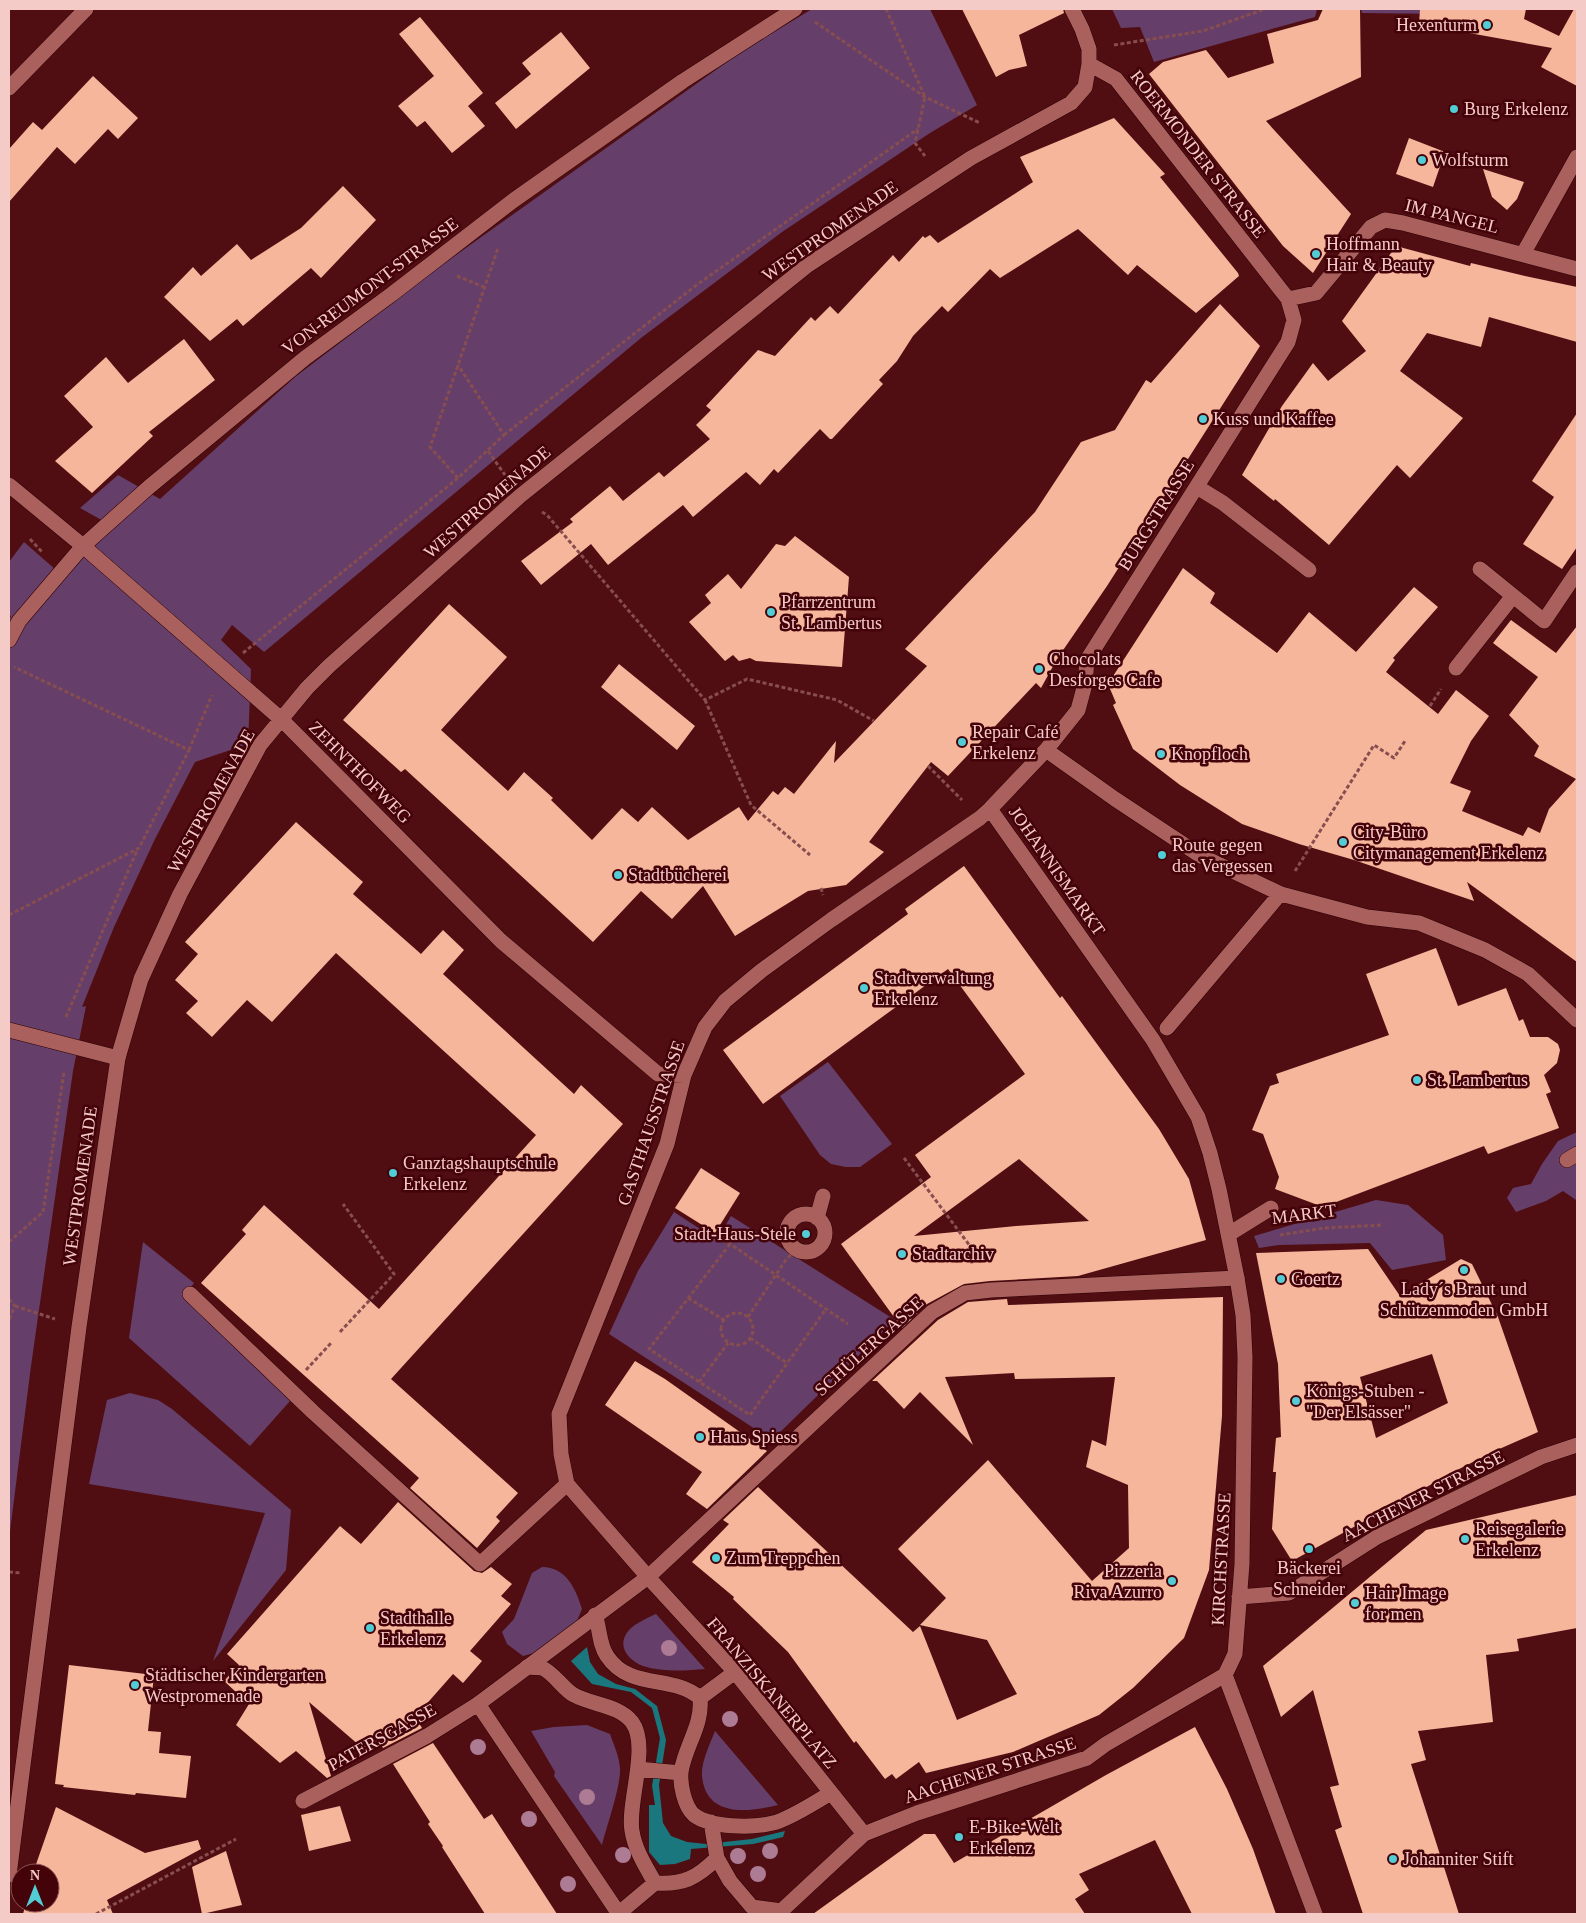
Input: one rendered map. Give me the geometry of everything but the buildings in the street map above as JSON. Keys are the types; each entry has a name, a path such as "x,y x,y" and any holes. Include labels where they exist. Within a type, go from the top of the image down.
{"street":[{"path":"9,88 86,9"},
{"name":"VON-REUMONT-STRASSE","path":"9,640 19,620 83,546 149,487 305,358 399,289 514,200 684,81 795,9"},
{"path":"1072,9 1082,29 1089,57"},
{"name":"WESTPROMENADE","path":"9,1875 79,1327 118,1058 140,978 180,894 260,745 307,688 329,666 520,496 808,265 971,158 1071,103 1085,86 1089,57"},
{"name":"ROERMONDER STRASSE","path":"1089,57 1116,79 1288,299"},
{"path":"1524,254 1577,157"},
{"name":"IM PANGEL","path":"1288,299 1316,293 1371,227 1385,220 1403,223 1577,269"},
{"name":"BURGSTRASSE","path":"1046,750 1078,710 1085,684 1087,660 1288,342 1294,320 1288,299"},
{"name":"ZEHNTHOFWEG","path":"9,485 83,546 282,720 501,941 658,1074 684,1075"},
{"path":"1196,487 1223,503 1308,570"},
{"path":"1480,570 1544,620 1577,572"},
{"path":"1456,668 1513,596"},
{"path":"1046,750 1115,799 1202,856 1278,897 1367,917 1419,923 1485,950 1528,974 1577,1020"},
{"name":"JOHANNISMARKT","path":"1046,750 985,814 1153,1040 1198,1117 1219,1189"},
{"name":"GASTHAUSSTRASSE","path":"648,1577 567,1484 560,1454 559,1414 667,1144 684,1075 705,1027 725,1001 762,971 831,920 985,814"},
{"path":"1167,1028 1278,897"},
{"path":"9,1030 118,1058"},
{"name":"KIRCHSTRASSE","path":"1219,1189 1243,1315 1245,1357 1242,1564 1235,1654 1225,1675"},
{"path":"817,1218 824,1196"},
{"path":"1229,1234 1271,1208"},
{"path":"800,1215 809,1215 817,1218 823,1224 824,1240 812,1252 796,1249 790,1243 787,1235 788,1227 793,1219 800,1215"},
{"name":"SCHÜLERGASSE","path":"595,1615 648,1577 932,1312 965,1293 991,1290 1237,1278"},
{"path":"190,1294 288,1389 480,1564 567,1484"},
{"name":"AACHENER STRASSE","path":"1239,1597 1289,1593 1377,1537 1541,1457 1577,1445"},
{"name":"FRANZISKANERPLATZ","path":"648,1577 735,1672 864,1834"},
{"path":"595,1615 606,1655 618,1670 647,1681 674,1685 692,1691 700,1698 701,1709 698,1723 681,1773 682,1790 687,1804 694,1815 711,1822 743,1827 774,1823 831,1793"},
{"name":"PATERSGASSE","path":"303,1801 427,1736 478,1704 595,1615"},
{"path":"527,1668 543,1668 574,1695 604,1705 622,1714 633,1723 639,1741 638,1769 631,1830 637,1851 655,1883"},
{"path":"700,1698 735,1672"},
{"path":"1225,1675 1315,1914"},
{"name":"AACHENER STRASSE","path":"782,1913 864,1834 917,1813 1087,1758 1106,1744 1225,1675"},
{"path":"478,1704 619,1914 655,1883 672,1884 689,1880 705,1870 715,1850"},
{"path":"638,1769 681,1773"},
{"path":"711,1822 715,1850 730,1881 752,1907 782,1913"}],"path":[{"path":"886,9 924,97 915,143 940,178"},
{"path":"1089,57 1203,31 1265,9"},
{"path":"812,20 924,97 1010,137"},
{"path":"9,1242 43,1212 62,1043 139,848 189,750 223,669 458,478 504,435 698,284 918,129"},
{"path":"458,478 430,447 499,243"},
{"path":"458,365 504,435"},
{"path":"520,496 547,515 705,700 751,805 810,855"},
{"path":"23,533 61,571"},
{"path":"9,664 189,750"},
{"path":"705,700 748,679 838,700 874,722"},
{"path":"1278,897 1374,746 1394,758 1405,741"},
{"path":"928,766 985,814"},
{"path":"9,915 139,848"},
{"path":"904,1158 970,1246 975,1292"},
{"path":"340,1332 394,1274 343,1204"},
{"name":"MARKT","path":"1279,1236 1324,1228 1383,1225"},
{"path":"717,1235 848,1324"},
{"path":"730,1244 649,1349 750,1415 826,1309"},
{"path":"748,1317 796,1249"},
{"path":"688,1298 724,1320"},
{"path":"9,1299 15,1306 79,1327"},
{"path":"9,1320 15,1306"},
{"path":"736,1313 748,1317 754,1329 750,1338 740,1345 728,1342 721,1332 727,1316 736,1313"},
{"path":"750,1338 787,1363"},
{"path":"699,1382 728,1342"},
{"path":"288,1389 331,1343"},
{"path":"96,1914 236,1839"}],"shaded area":[{"path":"812,9 930,9 977,105 930,133 782,232 641,338 264,652 232,625 221,640 251,669 248,744 195,762 155,839 114,927 82,1007 86,1006 73,1071 31,1366 9,1539 9,621 11,616 9,615 9,562 24,542 56,570 105,522 80,508 118,475 160,499 295,377 442,265 741,52"},
{"path":"1112,9 1317,9 1315,17 1154,62 1140,27 1121,28"},
{"path":"1361,9 1451,9 1450,14 1362,13"},
{"path":"828,1062 892,1144 860,1167 831,1164 820,1155 780,1096"},
{"path":"1577,1132 1577,1199 1563,1191 1546,1201 1516,1212 1507,1198 1513,1188 1531,1184 1558,1141"},
{"path":"1376,1200 1408,1205 1443,1235 1446,1260 1392,1270 1370,1243 1279,1245 1259,1248 1254,1236"},
{"path":"674,1212 717,1240 731,1216 895,1320 772,1440 609,1334 638,1271"},
{"path":"143,1242 194,1283 183,1298 290,1401 250,1446 129,1338"},
{"path":"130,1393 158,1400 172,1409 291,1510 286,1570 213,1661 265,1513 89,1484 107,1400"},
{"path":"542,1567 558,1571 569,1580 577,1594 582,1609 576,1623 534,1653 523,1656 507,1644 502,1632 514,1619 532,1573"},
{"path":"656,1614 705,1669 681,1671 658,1669 643,1666 628,1656 623,1646 623,1641 629,1630"},
{"path":"587,1725 610,1734 620,1768 618,1785 602,1845 554,1776 555,1772 531,1731 554,1727"},
{"path":"715,1731 778,1805 742,1810 730,1809 711,1799 705,1790 702,1771 706,1753"}],"water":[{"path":"587,1647 590,1662 598,1674 616,1684 635,1689 657,1706 666,1740 659,1785 663,1823 671,1836 687,1842 706,1844 752,1839 785,1831 783,1837 753,1844 691,1849 690,1859 675,1864 660,1865 649,1852 649,1805 655,1805 652,1786 660,1738 652,1708 631,1692 592,1684 571,1661"}],"place":[{"name":"Hexenturm","path":"1487,25"},
{"name":"Burg Erkelenz","path":"1454,109"},
{"name":"Wolfsturm","path":"1422,160"},
{"name":"Hoffmann Hair & Beauty","path":"1316,254"},
{"name":"Kuss und Kaffee","path":"1203,419"},
{"name":"Pfarrzentrum St. Lambertus","path":"771,612"},
{"name":"Chocolats Desforges Cafe","path":"1039,669"},
{"name":"Repair Café Erkelenz","path":"962,742"},
{"name":"Knopfloch","path":"1161,754"},
{"name":"City-Büro Citymanagement Erkelenz","path":"1343,842"},
{"name":"Route gegen das Vergessen","path":"1162,855"},
{"name":"Stadtbücherei","path":"618,875"},
{"name":"Stadtverwaltung Erkelenz","path":"864,988"},
{"name":"St. Lambertus","path":"1417,1080"},
{"name":"Ganztagshauptschule Erkelenz","path":"393,1173"},
{"name":"Stadt-Haus-Stele","path":"806,1234"},
{"name":"Stadtarchiv","path":"902,1254"},
{"name":"Lady´s Braut und Schützenmoden GmbH","path":"1464,1270"},
{"name":"Goertz","path":"1281,1279"},
{"name":"Königs-Stuben - \"Der Elsässer\"","path":"1296,1401"},
{"name":"Haus Spiess","path":"700,1437"},
{"name":"Reisegalerie Erkelenz","path":"1465,1539"},
{"name":"Bäckerei Schneider","path":"1309,1549"},
{"name":"Zum Treppchen","path":"716,1558"},
{"name":"Pizzeria Riva Azurro","path":"1172,1581"},
{"name":"Hair Image for men","path":"1355,1603"},
{"name":"Stadthalle Erkelenz","path":"370,1628"},
{"name":"Städtischer Kindergarten Westpromenade","path":"135,1685"},
{"name":"E-Bike-Welt Erkelenz","path":"959,1837"},
{"name":"Johanniter Stift","path":"1393,1859"}]}
